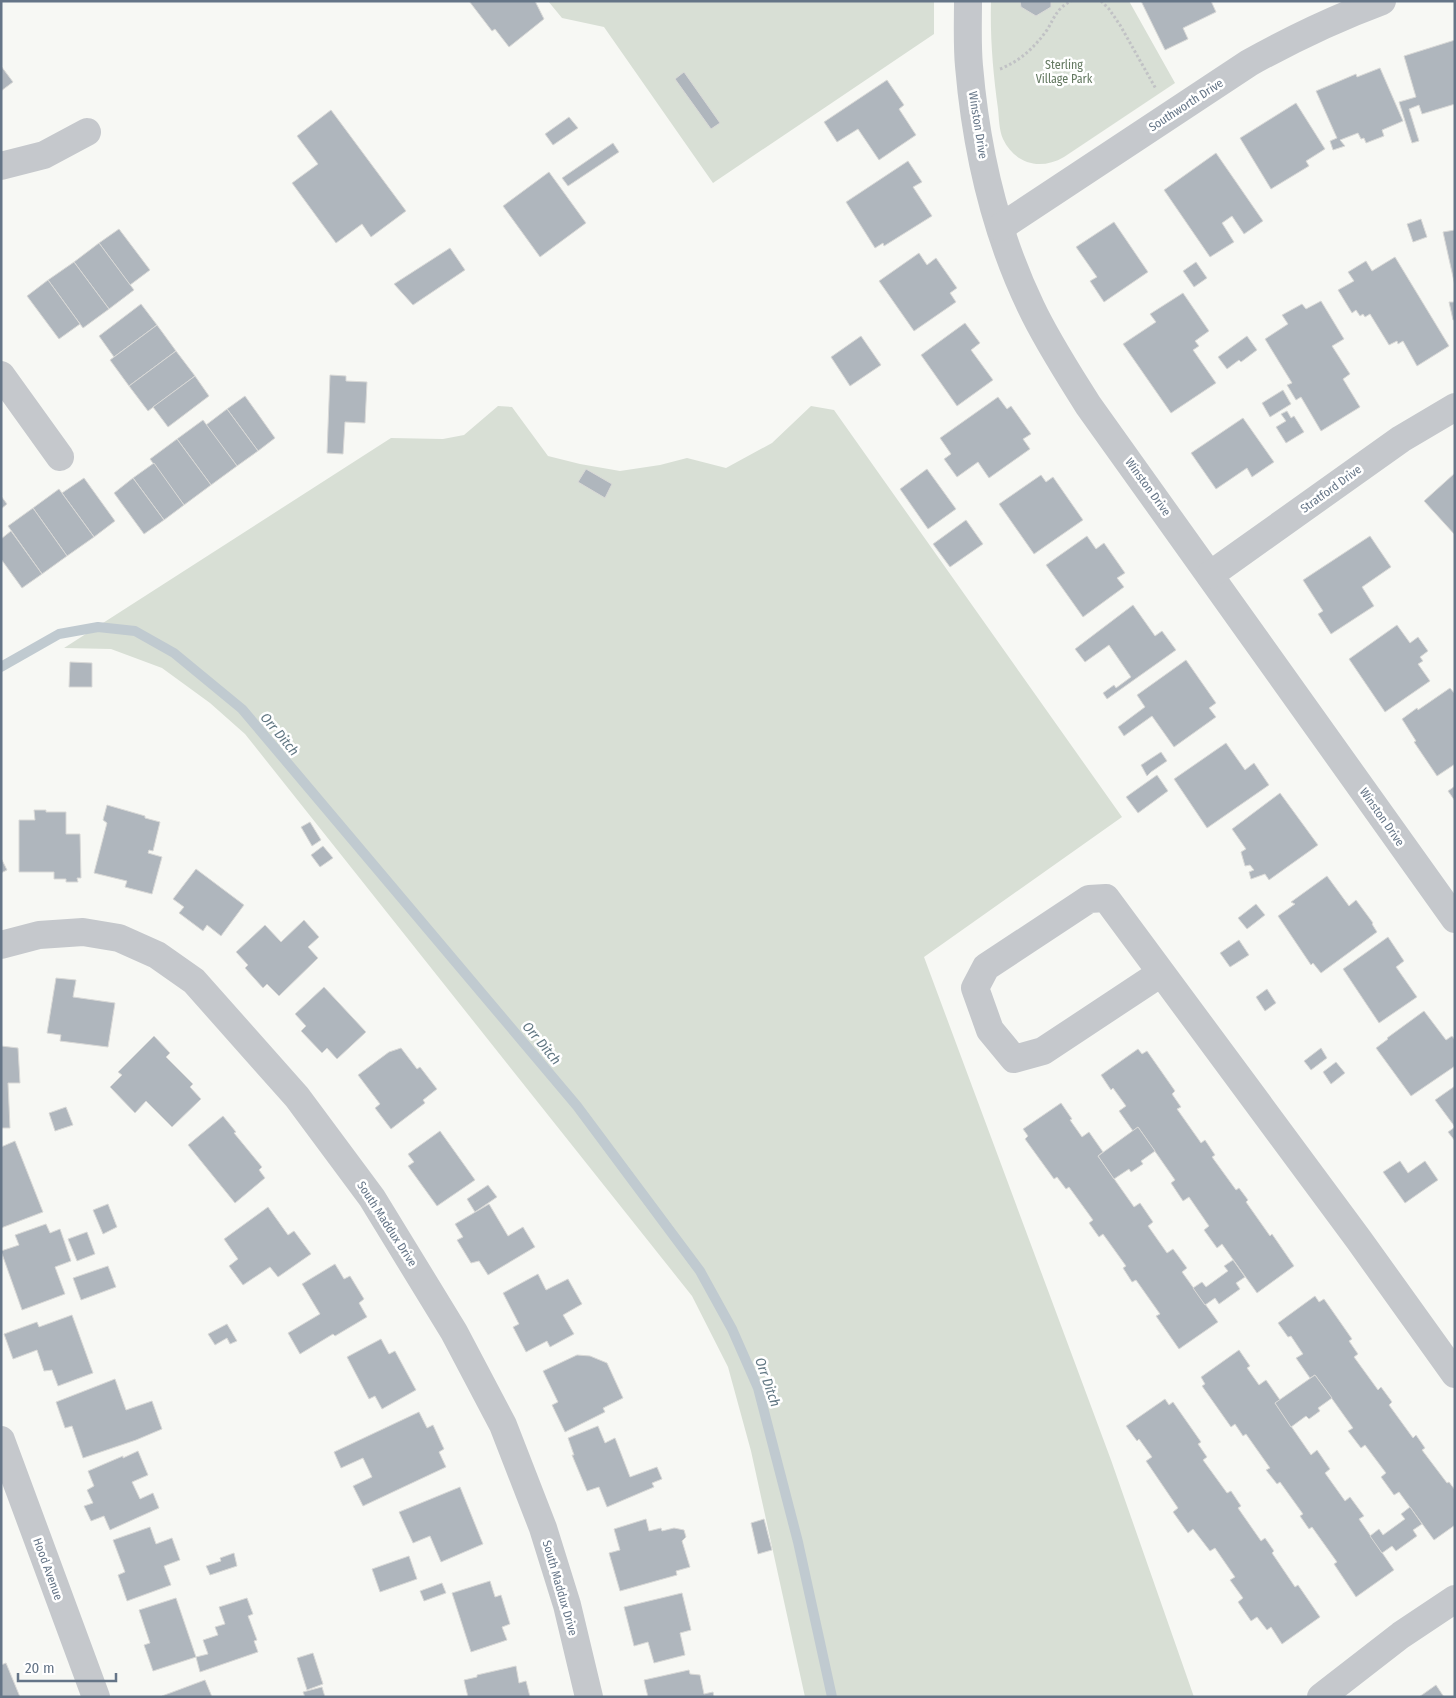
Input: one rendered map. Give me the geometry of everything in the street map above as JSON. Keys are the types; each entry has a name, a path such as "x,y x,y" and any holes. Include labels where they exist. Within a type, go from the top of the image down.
{"street":[{"name":"Winston Drive","path":"968,1 968,64 976,123 990,191 1030,307 1057,356 1088,405 1455,919"},
{"name":"Southworth Drive","path":"1001,227 1249,63 1289,40 1342,16 1382,1"},
{"path":"1,166 44,155 87,132"},
{"path":"1,376 60,457"},
{"name":"Stratford Drive","path":"1210,575 1401,439 1455,407"},
{"path":"1161,973 1043,1051 1014,1059 990,1030 975,988 986,967 1089,900 1106,898 1353,1232 1455,1374"},
{"name":"South Maddux Drive","path":"1,945 39,935 83,932 119,938 157,955 194,981 297,1097 372,1198 454,1332 503,1426 543,1528 567,1605 589,1697"},
{"name":"Hood Avenue","path":"1,1440 96,1697"},
{"path":"1321,1697 1401,1634 1455,1598"}],"path":[{"path":"999,70 1024,56 1048,28 1054,14 1071,1"},
{"path":"1101,1 1120,25 1157,90"}],"green space":[{"path":"548,1 934,1 934,34 713,183 604,27 562,18"},
{"name":"Sterling Village Park","path":"991,1 1129,1 1175,83 1064,157 1046,164 1029,163 1008,148 1000,128 992,55"},
{"path":"498,406 512,407 548,456 620,471 660,465 687,458 726,468 772,443 811,406 834,410 1122,817 924,957 1111,1460 1194,1697 805,1697 751,1451 728,1367 692,1296 245,734 210,703 162,668 111,649 64,648 391,438 443,439 464,435"}],"building":[{"path":"469,1 535,1 544,19 509,47 495,29 492,31"},
{"path":"1020,1 1051,1 1051,7 1036,16 1021,7"},
{"path":"1141,1 1211,1 1216,12 1183,28 1188,39 1165,50"},
{"path":"1455,40 1455,104 1422,114 1419,105 1409,109 1419,141 1412,143 1399,102 1416,97 1404,56"},
{"path":"1,66 13,82 1,91"},
{"path":"1380,68 1403,121 1382,130 1384,136 1366,143 1364,138 1361,139 1358,133 1340,140 1345,146 1333,150 1330,141 1337,138 1316,91 1356,74 1357,77"},
{"path":"684,72 720,123 711,129 675,79"},
{"path":"887,80 904,105 899,109 916,135 879,160 858,129 837,142 824,122"},
{"path":"1296,103 1325,149 1306,161 1309,166 1271,189 1240,138"},
{"path":"331,110 406,211 371,237 362,224 336,243 292,183 318,164 297,136"},
{"path":"569,117 578,128 553,145 545,134"},
{"path":"613,143 619,152 568,186 562,178"},
{"path":"1216,153 1263,221 1244,234 1232,216 1222,223 1234,242 1210,257 1164,190"},
{"path":"908,161 922,182 913,187 932,216 884,246 883,243 875,248 846,202"},
{"path":"549,172 586,223 540,257 503,206"},
{"path":"1421,219 1427,237 1413,242 1407,224"},
{"path":"1114,222 1148,272 1104,302 1090,281 1097,277 1076,247"},
{"path":"119,229 150,270 130,285 99,243"},
{"path":"1455,230 1455,286 1443,232"},
{"path":"99,243 134,290 109,309 74,262"},
{"path":"450,248 465,270 413,305 394,284"},
{"path":"919,253 927,265 936,258 957,288 950,293 956,302 914,331 879,281"},
{"path":"1395,257 1449,346 1417,366 1403,341 1398,344 1397,341 1389,345 1370,314 1365,317 1363,314 1360,316 1356,310 1352,313 1338,290 1354,281 1348,272 1366,261 1372,271"},
{"path":"74,262 109,309 83,328 48,280"},
{"path":"1196,262 1207,278 1194,287 1183,271"},
{"path":"48,280 80,324 59,339 27,296"},
{"path":"1183,293 1209,331 1195,341 1199,346 1193,350 1216,383 1171,413 1123,344 1156,322 1150,314"},
{"path":"1321,301 1344,339 1332,346 1350,374 1343,379 1360,407 1321,431 1301,397 1296,400 1287,385 1292,383 1265,339 1288,324 1282,315 1302,304 1306,309"},
{"path":"1449,302 1455,302 1455,320 1453,320"},
{"path":"141,304 157,325 114,357 99,336"},
{"path":"965,323 980,343 971,350 993,380 957,406 921,355"},
{"path":"157,325 176,351 129,386 110,360"},
{"path":"861,336 881,365 850,386 831,357"},
{"path":"1247,336 1257,350 1241,362 1239,360 1227,369 1218,357"},
{"path":"176,351 195,376 148,411 129,386"},
{"path":"330,375 346,376 346,381 367,382 365,423 345,422 343,454 327,453"},
{"path":"195,376 209,396 168,427 153,407"},
{"path":"1283,390 1291,404 1270,417 1262,403"},
{"path":"245,396 275,438 258,451 227,409"},
{"path":"998,397 1007,409 1011,406 1031,434 1023,439 1030,449 989,478 978,462 957,477 944,459 951,454 940,438"},
{"path":"227,409 258,451 237,466 206,425"},
{"path":"1287,411 1291,418 1294,416 1304,432 1286,443 1276,427 1286,421 1281,414"},
{"path":"1243,418 1274,462 1252,477 1247,468 1216,489 1191,453"},
{"path":"203,420 237,466 211,485 177,439"},
{"path":"177,439 211,485 184,505 150,459"},
{"path":"154,463 184,505 164,520 133,478"},
{"path":"586,469 612,484 605,498 578,482"},
{"path":"927,469 956,509 928,529 900,489"},
{"path":"1455,473 1455,535 1424,501"},
{"path":"1041,475 1046,482 1053,477 1083,520 1034,554 999,504"},
{"path":"84,478 115,521 94,537 62,493"},
{"path":"133,478 164,520 144,534 114,493"},
{"path":"59,489 94,537 67,556 33,508"},
{"path":"1,496 7,504 1,509"},
{"path":"33,508 67,556 42,574 8,526"},
{"path":"966,520 983,544 950,567 933,544"},
{"path":"11,531 42,574 22,588 1,559 1,539"},
{"path":"1087,536 1096,549 1104,543 1125,573 1117,578 1124,587 1083,617 1046,565"},
{"path":"1370,536 1391,567 1362,587 1374,606 1331,634 1318,614 1323,611 1303,580"},
{"path":"1133,605 1155,636 1162,631 1176,650 1107,699 1103,693 1114,685 1116,688 1131,677 1109,645 1085,662 1075,649"},
{"path":"1397,625 1410,643 1418,637 1428,651 1420,657 1423,661 1418,664 1430,681 1385,712 1349,659"},
{"path":"1186,660 1216,703 1209,708 1216,717 1174,747 1152,716 1124,736 1118,727 1145,707 1137,695"},
{"path":"70,662 92,663 92,687 69,687"},
{"path":"1450,688 1455,694 1455,764 1437,776 1414,742 1416,741 1402,719"},
{"path":"1226,743 1245,770 1254,763 1269,785 1207,828 1174,779"},
{"path":"1161,752 1167,761 1147,776 1141,765"},
{"path":"1157,775 1168,791 1138,813 1126,797"},
{"path":"1455,786 1455,801 1448,791"},
{"path":"1280,793 1318,845 1269,880 1265,874 1251,879 1249,872 1254,870 1250,865 1245,866 1241,852 1246,849 1232,829"},
{"path":"107,805 160,822 153,851 149,850 148,853 162,857 152,894 125,887 127,881 94,873 107,823 103,820"},
{"path":"34,810 66,812 66,834 80,834 81,878 77,878 78,882 54,879 54,872 19,872 19,820 35,820"},
{"path":"310,822 321,840 312,846 301,827"},
{"path":"323,846 333,858 320,867 311,855"},
{"path":"1,858 7,870 1,873"},
{"path":"196,869 244,905 221,936 207,925 203,931 179,913 184,907 173,899"},
{"path":"1327,876 1349,906 1356,900 1373,923 1377,932 1321,973 1313,963 1311,965 1278,916 1295,904 1291,902"},
{"path":"1256,904 1265,915 1247,929 1238,918"},
{"path":"304,920 319,937 308,947 318,958 279,996 267,984 263,988 245,968 248,965 236,952 265,925 281,942"},
{"path":"1388,937 1404,961 1396,967 1417,997 1379,1023 1343,969"},
{"path":"1239,940 1249,955 1230,967 1220,953"},
{"path":"56,978 76,980 73,997 115,1003 108,1047 60,1041 61,1035 47,1033"},
{"path":"324,987 366,1032 337,1059 327,1048 322,1053 301,1031 306,1026 295,1014"},
{"path":"1267,989 1276,1003 1265,1011 1256,997"},
{"path":"1424,1011 1446,1040 1452,1036 1455,1040 1455,1066 1411,1096 1376,1048"},
{"path":"154,1036 170,1053 166,1057 193,1084 190,1087 201,1099 172,1127 146,1101 135,1113 110,1087 122,1075 118,1072"},
{"path":"1,1046 18,1048 20,1083 8,1083 10,1128 1,1128"},
{"path":"401,1048 417,1069 420,1067 437,1089 423,1100 425,1103 391,1129 375,1108 380,1104 358,1075 389,1052"},
{"path":"1321,1048 1327,1058 1311,1070 1304,1061"},
{"path":"1138,1049 1142,1054 1147,1051 1175,1091 1172,1094 1181,1107 1177,1109 1201,1143 1205,1140 1215,1155 1212,1157 1236,1190 1239,1188 1248,1200 1246,1202 1270,1236 1272,1234 1294,1266 1257,1293 1222,1244 1217,1248 1204,1230 1209,1226 1189,1197 1183,1201 1171,1183 1175,1180 1138,1127 1133,1131 1119,1111 1126,1106 1113,1088 1111,1090 1101,1075"},
{"path":"1336,1062 1345,1073 1331,1084 1323,1072"},
{"path":"1455,1086 1455,1127 1435,1100"},
{"path":"1061,1103 1082,1137 1089,1132 1103,1152 1098,1156 1134,1207 1140,1203 1153,1222 1148,1226 1167,1253 1173,1249 1187,1268 1182,1272 1218,1322 1179,1349 1156,1316 1160,1314 1136,1280 1132,1282 1123,1268 1126,1266 1103,1234 1099,1237 1089,1223 1093,1220 1069,1187 1066,1189 1057,1177 1054,1179 1025,1139 1028,1136 1023,1129"},
{"path":"66,1107 73,1125 55,1131 49,1113"},
{"path":"223,1116 236,1132 234,1133 262,1167 259,1170 265,1178 235,1203 188,1145"},
{"path":"1138,1127 1155,1151 1141,1161 1143,1164 1131,1172 1129,1169 1114,1179 1098,1156"},
{"path":"1455,1127 1455,1141 1448,1132"},
{"path":"440,1131 475,1180 437,1206 408,1166 414,1162 408,1154"},
{"path":"15,1141 43,1212 1,1228 1,1147"},
{"path":"1400,1161 1408,1173 1425,1161 1438,1180 1405,1203 1383,1172"},
{"path":"488,1185 497,1197 475,1212 467,1199"},
{"path":"108,1204 117,1227 103,1234 93,1210"},
{"path":"489,1204 508,1236 523,1227 535,1247 488,1275 479,1261 471,1263 457,1240 463,1237 455,1224"},
{"path":"268,1207 288,1235 294,1231 311,1254 278,1277 270,1267 243,1285 229,1266 238,1259 224,1239"},
{"path":"46,1224 50,1233 60,1229 71,1261 55,1267 65,1294 22,1310 1,1251 19,1245 15,1235"},
{"path":"87,1232 95,1254 77,1261 68,1239"},
{"path":"1233,1260 1245,1277 1236,1283 1240,1289 1219,1304 1215,1298 1205,1305 1193,1288 1202,1282 1206,1287 1228,1271 1224,1266"},
{"path":"335,1264 344,1279 350,1276 364,1299 359,1303 367,1317 335,1336 333,1334 300,1354 288,1333 320,1314 302,1284"},
{"path":"108,1266 116,1287 81,1300 73,1278"},
{"path":"538,1274 546,1290 568,1279 582,1304 563,1315 574,1334 550,1347 547,1341 526,1352 513,1327 519,1324 503,1293"},
{"path":"1315,1296 1319,1302 1324,1299 1352,1339 1349,1341 1358,1354 1354,1357 1378,1390 1381,1387 1392,1402 1389,1405 1413,1438 1416,1435 1425,1448 1422,1450 1447,1483 1449,1482 1455,1490 1455,1525 1434,1540 1399,1492 1394,1495 1381,1477 1386,1473 1365,1445 1361,1448 1348,1431 1353,1428 1315,1375 1310,1378 1296,1358 1303,1354 1291,1336 1288,1337 1278,1323"},
{"path":"72,1315 93,1373 58,1386 52,1370 44,1371 37,1350 13,1359 4,1334 37,1322 39,1327"},
{"path":"227,1324 237,1341 230,1344 227,1338 215,1345 208,1334"},
{"path":"381,1339 389,1354 395,1351 416,1390 382,1409 375,1396 369,1399 347,1357"},
{"path":"1239,1350 1250,1366 1247,1368 1259,1385 1266,1380 1280,1400 1275,1403 1311,1455 1317,1450 1330,1469 1325,1473 1345,1501 1350,1497 1364,1516 1359,1519 1394,1570 1356,1597 1334,1564 1337,1562 1312,1527 1309,1529 1300,1516 1303,1514 1280,1482 1277,1484 1266,1470 1270,1468 1246,1434 1243,1436 1235,1424 1231,1427 1202,1386 1205,1384 1201,1377"},
{"path":"577,1355 590,1356 607,1363 623,1398 603,1408 605,1412 565,1432 552,1405 558,1402 543,1371"},
{"path":"1315,1375 1332,1398 1318,1408 1320,1411 1309,1419 1306,1416 1291,1427 1275,1403"},
{"path":"115,1379 126,1410 152,1401 162,1429 83,1458 72,1426 65,1428 56,1402"},
{"path":"1165,1399 1169,1405 1173,1402 1201,1442 1198,1444 1207,1457 1203,1460 1227,1493 1231,1491 1241,1506 1238,1508 1261,1541 1265,1538 1274,1551 1272,1553 1295,1587 1298,1585 1320,1617 1282,1644 1271,1627 1267,1630 1257,1617 1251,1621 1238,1602 1243,1598 1230,1580 1235,1577 1215,1548 1210,1551 1193,1529 1188,1533 1173,1512 1178,1508 1146,1461 1152,1457 1139,1439 1137,1441 1126,1426"},
{"path":"419,1412 427,1428 433,1425 444,1449 439,1452 446,1467 363,1506 353,1486 372,1477 363,1458 341,1468 334,1452"},
{"path":"598,1426 605,1443 615,1438 630,1477 657,1467 662,1479 652,1483 654,1487 607,1507 599,1487 587,1491 572,1455 574,1455 568,1438"},
{"path":"138,1451 148,1475 132,1482 140,1499 153,1493 159,1508 110,1530 104,1516 91,1521 84,1506 93,1503 87,1490 94,1486 88,1471"},
{"path":"460,1487 483,1544 441,1562 430,1536 413,1543 399,1512"},
{"path":"1410,1507 1422,1524 1413,1530 1417,1536 1396,1551 1392,1546 1382,1553 1370,1536 1379,1529 1383,1535 1405,1519 1401,1514"},
{"path":"646,1519 649,1531 661,1528 662,1531 674,1528 684,1530 686,1537 682,1541 690,1567 676,1571 677,1575 620,1591 609,1553 620,1550 614,1529"},
{"path":"764,1519 772,1550 758,1554 751,1523"},
{"path":"150,1527 156,1544 172,1538 180,1560 164,1566 171,1585 127,1601 118,1575 125,1572 113,1540"},
{"path":"234,1553 237,1566 210,1575 206,1566 221,1561 220,1558"},
{"path":"409,1556 417,1579 380,1592 372,1569"},
{"path":"490,1581 495,1597 501,1595 510,1624 502,1627 507,1640 471,1652 452,1593"},
{"path":"442,1583 446,1593 424,1601 420,1591"},
{"path":"682,1593 691,1630 680,1633 685,1655 654,1663 648,1642 634,1646 624,1607"},
{"path":"176,1598 196,1657 153,1671 144,1645 150,1643 139,1610"},
{"path":"247,1598 253,1614 248,1616 257,1640 254,1641 258,1652 200,1672 196,1657 208,1654 203,1640 218,1635 215,1627 225,1624 219,1607"},
{"path":"313,1653 323,1684 307,1690 297,1658"},
{"path":"6,1663 20,1697 1,1697 1,1665"},
{"path":"516,1666 519,1683 526,1681 530,1697 468,1697 464,1680"},
{"path":"689,1670 690,1674 700,1675 704,1694 713,1692 714,1697 648,1697 644,1680"},
{"path":"205,1680 212,1697 162,1696"},
{"path":"1436,1685 1444,1697 1419,1697"},
{"path":"322,1687 325,1697 305,1697 303,1692"}],"waterway":[{"name":"Orr Ditch","path":"1,667 59,634 98,627 135,631 174,653 242,709 577,1106 700,1271 732,1329 758,1388 798,1542 832,1697"}]}
